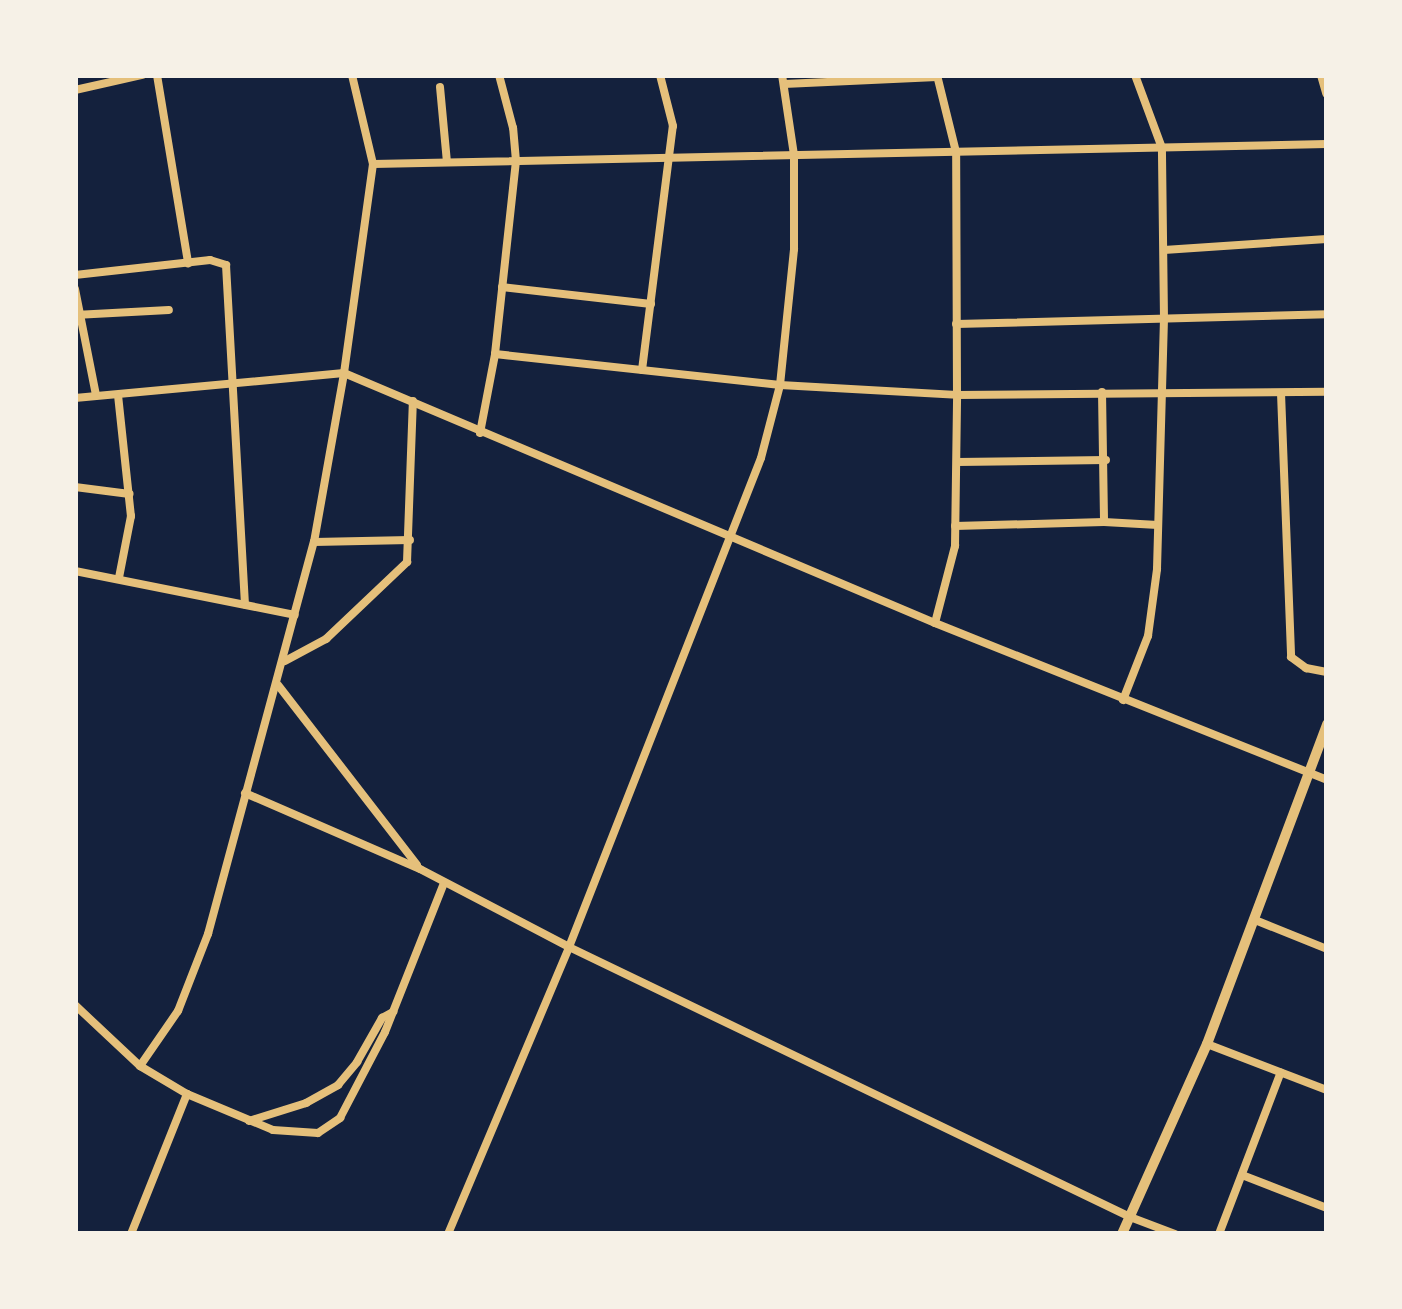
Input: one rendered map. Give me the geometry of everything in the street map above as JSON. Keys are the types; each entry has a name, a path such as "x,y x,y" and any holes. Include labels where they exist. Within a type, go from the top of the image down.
{"street":[{"path":"75,90 142,75"},
{"path":"157,75 188,263"},
{"path":"140,1066 167,1030 190,985 285,661 314,542 344,373 373,164 352,75"},
{"path":"480,433 495,354 516,161 513,128 499,75"},
{"path":"642,370 671,158 672,114 660,75"},
{"path":"1123,700 1148,636 1158,525 1164,319 1162,148 1135,75"},
{"path":"1322,75 1327,94"},
{"path":"448,1234 569,946 761,458 780,384 794,249 794,155 783,79 937,76 956,152 957,395 952,570 935,623"},
{"path":"440,87 447,162"},
{"path":"373,164 1327,144"},
{"path":"1164,250 1327,239"},
{"path":"75,276 220,260 226,265 236,383 244,604"},
{"path":"502,287 651,304"},
{"path":"75,289 96,395"},
{"path":"78,315 169,310"},
{"path":"956,324 1327,314"},
{"path":"495,354 780,384 957,395 1327,392"},
{"path":"75,398 344,373 935,623 1327,780"},
{"path":"1102,392 1104,522"},
{"path":"1281,392 1291,657 1306,668 1327,672"},
{"path":"118,395 130,494 119,578"},
{"path":"285,661 326,640 402,570 410,540 413,401"},
{"path":"956,462 1106,460"},
{"path":"75,488 130,494"},
{"path":"956,526 1104,522 1158,525"},
{"path":"314,542 410,540"},
{"path":"75,572 295,615"},
{"path":"278,685 420,869"},
{"path":"1122,1234 1208,1044 1312,773 1327,724"},
{"path":"245,792 420,869 569,946 1130,1217 1175,1234"},
{"path":"75,1005 140,1066 187,1094 249,1121 292,1134 318,1133 340,1118 356,1088 394,1012 444,883"},
{"path":"1255,920 1327,949"},
{"path":"249,1121 306,1103 345,1080 382,1018 394,1012"},
{"path":"1208,1044 1327,1090"},
{"path":"1219,1234 1281,1072"},
{"path":"345,1080 356,1088"},
{"path":"131,1234 187,1094"},
{"path":"1242,1175 1327,1208"}]}
